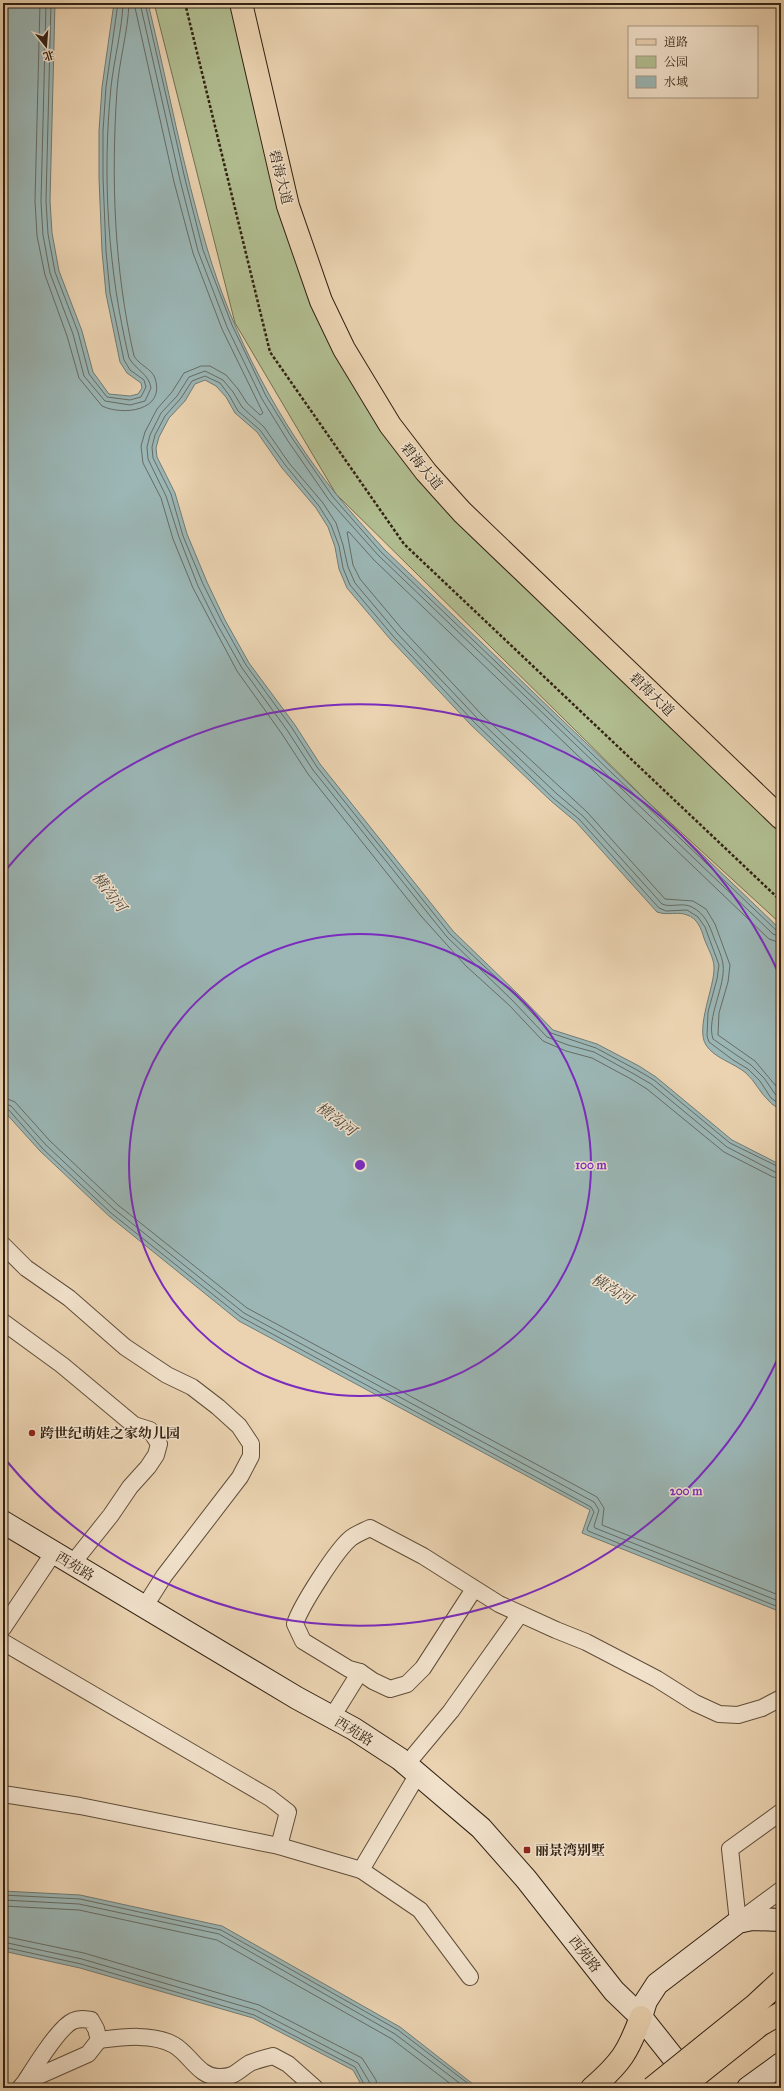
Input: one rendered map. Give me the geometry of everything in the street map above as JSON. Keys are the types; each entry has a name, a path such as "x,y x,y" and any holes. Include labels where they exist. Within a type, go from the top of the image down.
{"main road":[{"name":"碧海大道","path":"241,3 280,174 305,259 321,301 344,349 390,425 426,472 462,512 781,818"},
{"name":"碧海大道","path":"249,3 296,204 319,272 328,297 351,344 400,424 432,466 469,506 781,806"},
{"name":"西苑路","path":"3,1522 354,1729 412,1769 481,1828 526,1879 604,1979 641,2017 698,2088"},
{"path":"592,2088 610,2073 625,2055 646,2001 657,1984 738,1922 752,1919 781,1920"},
{"path":"652,2088 755,2005 781,1981"},
{"path":"681,2088 760,2025 781,2013"},
{"path":"748,2088 781,2064"}],"street":[{"path":"3,1245 26,1268 69,1298 125,1346 168,1375 192,1388 218,1407 239,1426 251,1444 251,1456 240,1476 164,1576 145,1606"},
{"path":"3,1322 62,1366 134,1425 150,1430 160,1444 156,1455 148,1467 130,1487 111,1516 72,1564"},
{"path":"474,1589 427,1663 407,1684 390,1689 360,1672 349,1669 303,1641 295,1624 298,1612 350,1539 370,1528 423,1556 474,1589 520,1614 586,1642 657,1680 695,1703 719,1714 738,1715 762,1708 781,1698"},
{"path":"3,1628 54,1552"},
{"path":"361,1870 412,1769 520,1614"},
{"path":"3,1642 270,1798 288,1812 279,1846"},
{"path":"332,1717 360,1672"},
{"path":"3,1794 80,1806 279,1846 361,1870 420,1910 470,1977"},
{"path":"738,1922 730,1849 781,1812"},
{"path":"738,1922 781,1890"},
{"path":"22,2085 63,2029 72,2021 82,2018 91,2020 96,2029 99,2040"},
{"path":"22,2085 88,2054 99,2040 124,2037 160,2039 175,2045 207,2075 220,2077 235,2075 250,2063 273,2056 288,2064 315,2088"}],"green space":[{"path":"154,3 244,3 305,259 414,457 781,817 781,924 648,802 336,494 235,323"}],"water":[{"name":"横沟河","path":"3,3 55,3 50,201 52,233 59,271 82,331 93,372 109,394 130,396 138,394 142,388 141,383 127,373 120,362 106,294 102,251 99,178 99,131 102,87 114,3 148,3 190,188 218,281 244,346 295,438 336,494 384,549 781,930 781,1110 766,1098 746,1073 719,1057 706,1045 703,1038 703,1028 714,964 700,927 696,921 690,916 684,914 665,914 657,912 576,822 551,801 471,725 390,639 347,588 339,569 335,547 328,527 316,508 282,468 257,432 235,413 226,397 216,386 205,380 195,384 185,401 169,418 159,437 156,448 157,457 175,493 187,534 225,620 249,663 295,725 320,764 453,931 553,1030 597,1044 639,1066 656,1077 732,1140 781,1165 781,1612 582,1533 590,1510 239,1321 109,1216 40,1151 3,1110"},
{"path":"3,1891 80,1895 222,1926 400,2027 478,2088 363,2088 353,2070 253,2018 80,1968 3,1951"}],"place":[{"name":"跨世纪萌娃之家幼儿园","path":"32,1433"},
{"name":"丽景湾别墅","path":"527,1850"}]}
